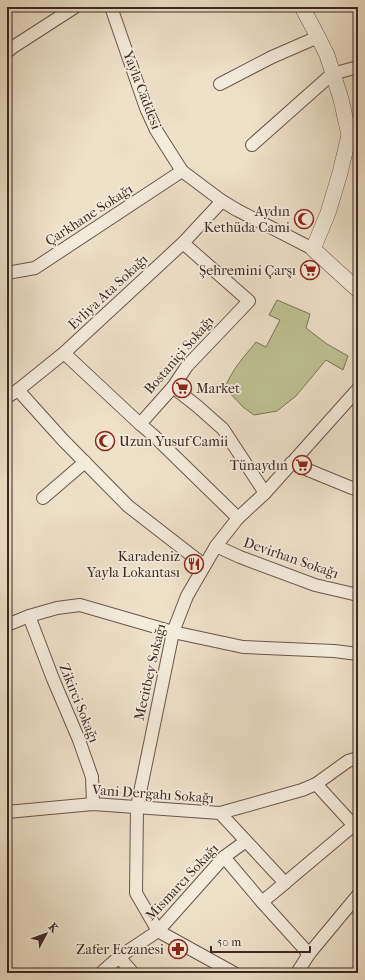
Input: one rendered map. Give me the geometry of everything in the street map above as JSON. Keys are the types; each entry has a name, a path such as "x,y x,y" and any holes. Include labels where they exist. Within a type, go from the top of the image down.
{"street":[{"path":"9,46 75,7"},
{"name":"Yayla Caddesi","path":"112,7 146,108 156,130 182,171 237,210 313,249 358,290"},
{"path":"302,7 327,55 341,99 349,135 330,206 313,249"},
{"path":"220,84 272,57 318,37"},
{"path":"252,145 332,74 358,67"},
{"name":"Çarkhane Sokağı","path":"7,273 35,268 182,171"},
{"name":"Evliya Ata Sokağı","path":"7,397 64,353 183,244 222,200"},
{"name":"Bostaniçi Sokağı","path":"140,424 173,387 187,366 249,301 183,244"},
{"path":"64,353 153,435 238,518"},
{"path":"173,387 223,429 266,493"},
{"path":"18,390 63,440 128,506 204,565"},
{"name":"Meсitbey Sokağı","path":"158,931 136,893 137,807 172,632 186,596 216,546 238,518 266,493 291,463 358,390"},
{"path":"43,498 85,462"},
{"path":"291,463 352,488 358,489"},
{"name":"Devirhan Sokağı","path":"216,546 240,557 315,585 358,595"},
{"path":"7,625 29,616 57,608 80,605 172,632 243,647 334,651 358,654"},
{"name":"Zikirci Sokağı","path":"29,616 79,740 92,778 93,804"},
{"name":"Vani Dergahı Sokağı","path":"7,812 93,804 220,813 302,790 316,784 348,761 358,758"},
{"path":"262,902 356,827 316,784"},
{"path":"220,813 284,883"},
{"name":"Mismarcı Sokağı","path":"101,973 119,957 158,931 224,857 246,841"},
{"path":"224,857 309,954"},
{"path":"297,973 309,954 358,895"},
{"path":"158,931 234,973"},
{"path":"119,957 133,973"}],"green space":[{"path":"277,300 310,314 306,328 327,344 348,356 343,370 326,360 296,396 277,411 254,415 243,407 225,388 235,369 256,342 266,347 280,320 269,315"}],"place":[{"name":"Aydın Kethüda Cami","path":"304,219"},
{"name":"Şehremini Çarşı","path":"310,270"},
{"name":"Market","path":"182,388"},
{"name":"Uzun Yusuf Camii","path":"105,441"},
{"name":"Tünaydın","path":"302,465"},
{"name":"Karadeniz Yayla Lokantası","path":"194,564"},
{"name":"Zafer Eczanesi","path":"178,949"}]}
